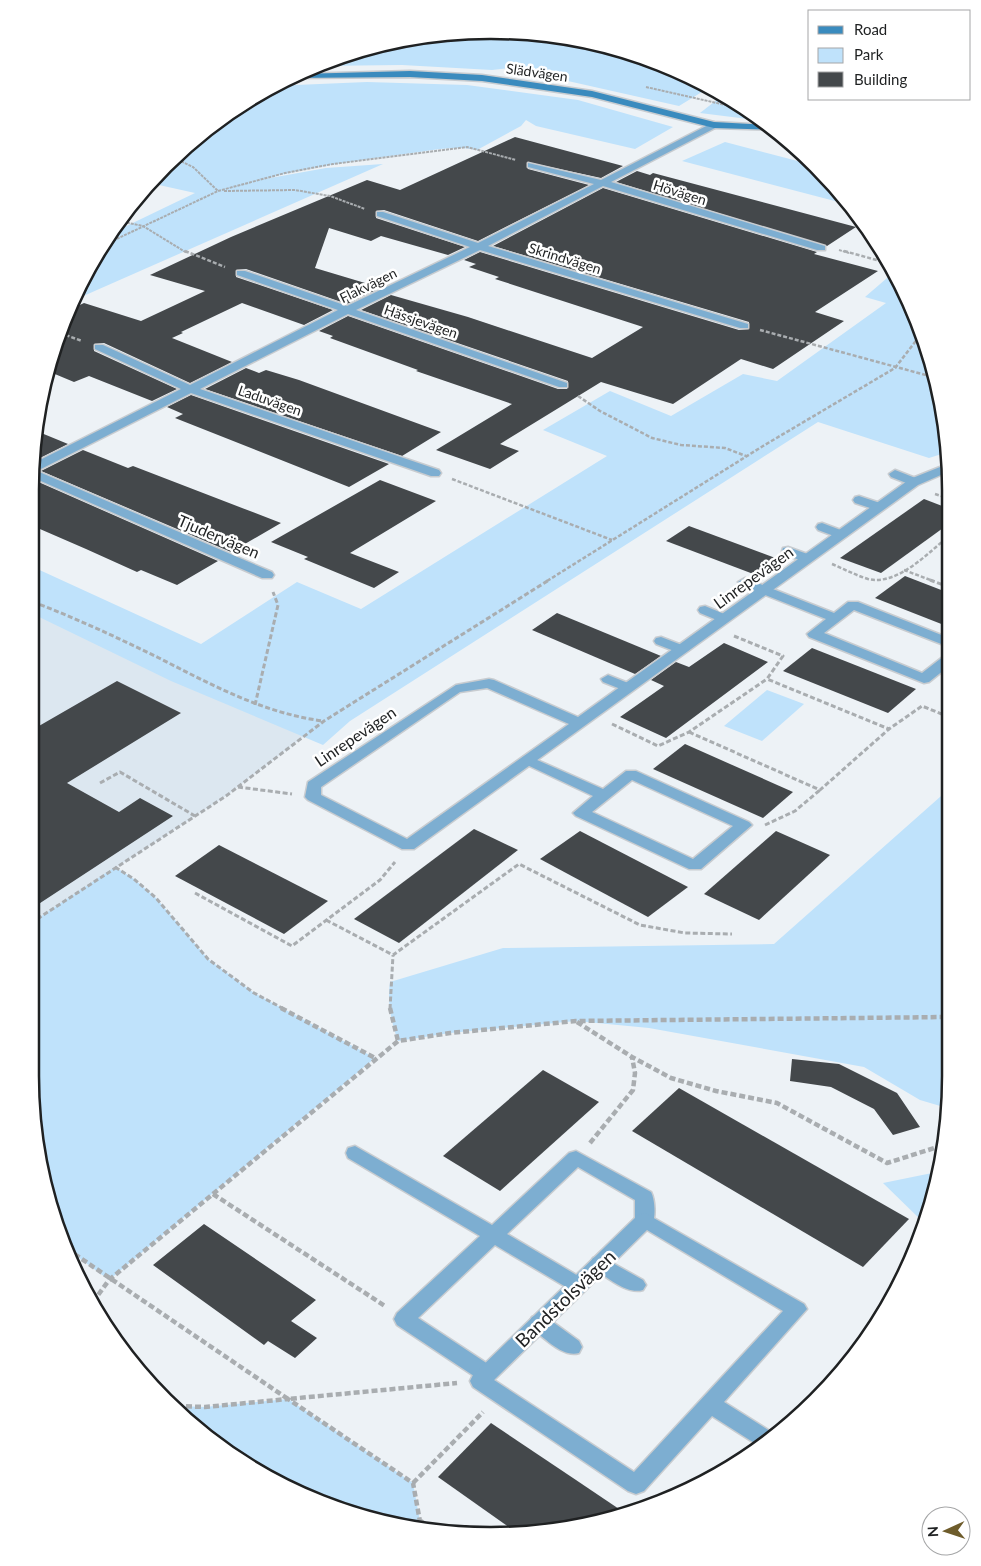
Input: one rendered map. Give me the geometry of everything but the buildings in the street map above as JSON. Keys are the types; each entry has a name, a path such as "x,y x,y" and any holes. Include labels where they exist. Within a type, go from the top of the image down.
{"street":[{"name":"Slädvägen","path":"310,77 410,74 482,78 592,94 714,126 759,128"},
{"name":"Flakvägen","path":"40,465 345,311 479,247 714,126"},
{"name":"Hövägen","path":"530,165 603,183 821,248"},
{"name":"Skrindvägen","path":"380,214 479,247 744,326"},
{"name":"Hässjevägen","path":"241,273 345,311 563,385"},
{"name":"Laduvägen","path":"98,348 190,388 435,472"},
{"name":"Linrepevägen","path":"408,846 914,482 941,472"},
{"path":"895,474 914,482"},
{"name":"Tjudervägen","path":"39,476 267,575"},
{"path":"859,500 879,507"},
{"path":"822,527 842,535"},
{"path":"788,552 810,558"},
{"path":"745,582 835,618"},
{"path":"942,640 854,605 814,634 924,680 942,665"},
{"path":"705,610 724,619"},
{"path":"661,641 682,650"},
{"path":"608,679 628,688"},
{"name":"Linrepevägen","path":"312,797 313,785 456,689 488,683 585,719"},
{"path":"528,760 604,795"},
{"path":"631,774 744,825 695,866 581,813 604,795 631,774"},
{"path":"312,797 408,846"},
{"path":"355,1153 578,1285"},
{"path":"576,1158 644,1197 645,1220 796,1309 636,1485 500,1394 484,1378 404,1319 576,1158"},
{"name":"Bandstolsvägen","path":"484,1378 645,1220"},
{"path":"600,1263 636,1285"},
{"path":"540,1323 572,1347"},
{"path":"710,1404 761,1437"}],"path":[{"path":"115,239 218,191 285,173 333,164 450,148 467,147 507,158"},
{"path":"182,161 202,173 218,191 295,190 330,196 380,214"},
{"path":"126,223 143,226 189,254 241,273"},
{"path":"821,248 847,251 879,260"},
{"path":"744,326 927,375"},
{"path":"66,336 98,348"},
{"path":"39,918 238,787 324,721 747,456 895,368 916,340"},
{"path":"563,385 600,412 652,438 681,444 725,448 747,456"},
{"path":"435,472 612,540"},
{"path":"810,558 870,579 881,580 894,577 942,541"},
{"path":"904,570 942,584"},
{"name":"Tjudervägen","path":"255,705 278,605 267,575"},
{"path":"39,605 135,647 277,714 324,721"},
{"path":"585,719 658,746 689,732 766,679 783,656 713,627"},
{"path":"766,679 889,729"},
{"path":"744,825 761,826 781,820 801,808 889,729 922,706 942,714"},
{"path":"689,732 820,790"},
{"path":"100,783 120,772 195,816"},
{"path":"238,787 312,797"},
{"path":"194,893 292,946 380,880 408,846"},
{"path":"398,1041 393,1028 388,996 393,955 519,864 640,925 686,933 732,934"},
{"path":"115,868 134,879 156,898 208,959 254,993 376,1058"},
{"path":"326,920 393,955"},
{"path":"97,1297 110,1280 398,1041 450,1033 576,1021 942,1018"},
{"path":"576,1021 632,1057 671,1078 716,1091 777,1103 887,1163 936,1148"},
{"path":"576,1158 587,1148 633,1090 635,1074 632,1057"},
{"path":"213,1194 404,1319"},
{"path":"76,1256 413,1483 421,1521"},
{"path":"183,1406 288,1399 484,1378"},
{"path":"413,1483 500,1394"}],"shaded area":[{"path":"39,604 324,721 226,796 39,918"}],"green space":[{"path":"461,40 520,40 579,47 607,54 663,73 702,92 679,106 510,68 492,70 402,65 338,66 402,47"},
{"path":"367,82 467,85 578,100 673,127 635,149 536,126 526,120 521,126 477,150 461,148 436,149 335,164 259,180 326,168 383,164 83,296 99,265 124,227 195,193 158,185 171,171 215,132 265,99 291,85"},
{"path":"717,100 747,119 700,113"},
{"path":"725,142 800,161 838,202 682,161"},
{"path":"888,277 908,318 927,374 934,402 940,454 929,458 818,422 350,721 323,745 171,681 39,617 39,570 201,644 297,582 361,609 607,456 543,430 610,391 671,416 743,374 777,381 886,303 865,297"},
{"path":"767,690 804,704 762,741 724,726"},
{"path":"942,795 941,1106 920,1100 864,1067 649,1028 576,1021 450,1033 398,1041 390,1012 390,982 503,948 774,944"},
{"path":"115,867 134,879 156,898 208,959 254,993 375,1058 109,1280 77,1256 63,1221 47,1164 40,1105 39,1076 39,918"},
{"path":"932,1173 919,1218 883,1183"},
{"path":"288,1399 413,1483 420,1521 402,1519 345,1503 291,1481 265,1467 215,1434 183,1406 205,1407"}]}
